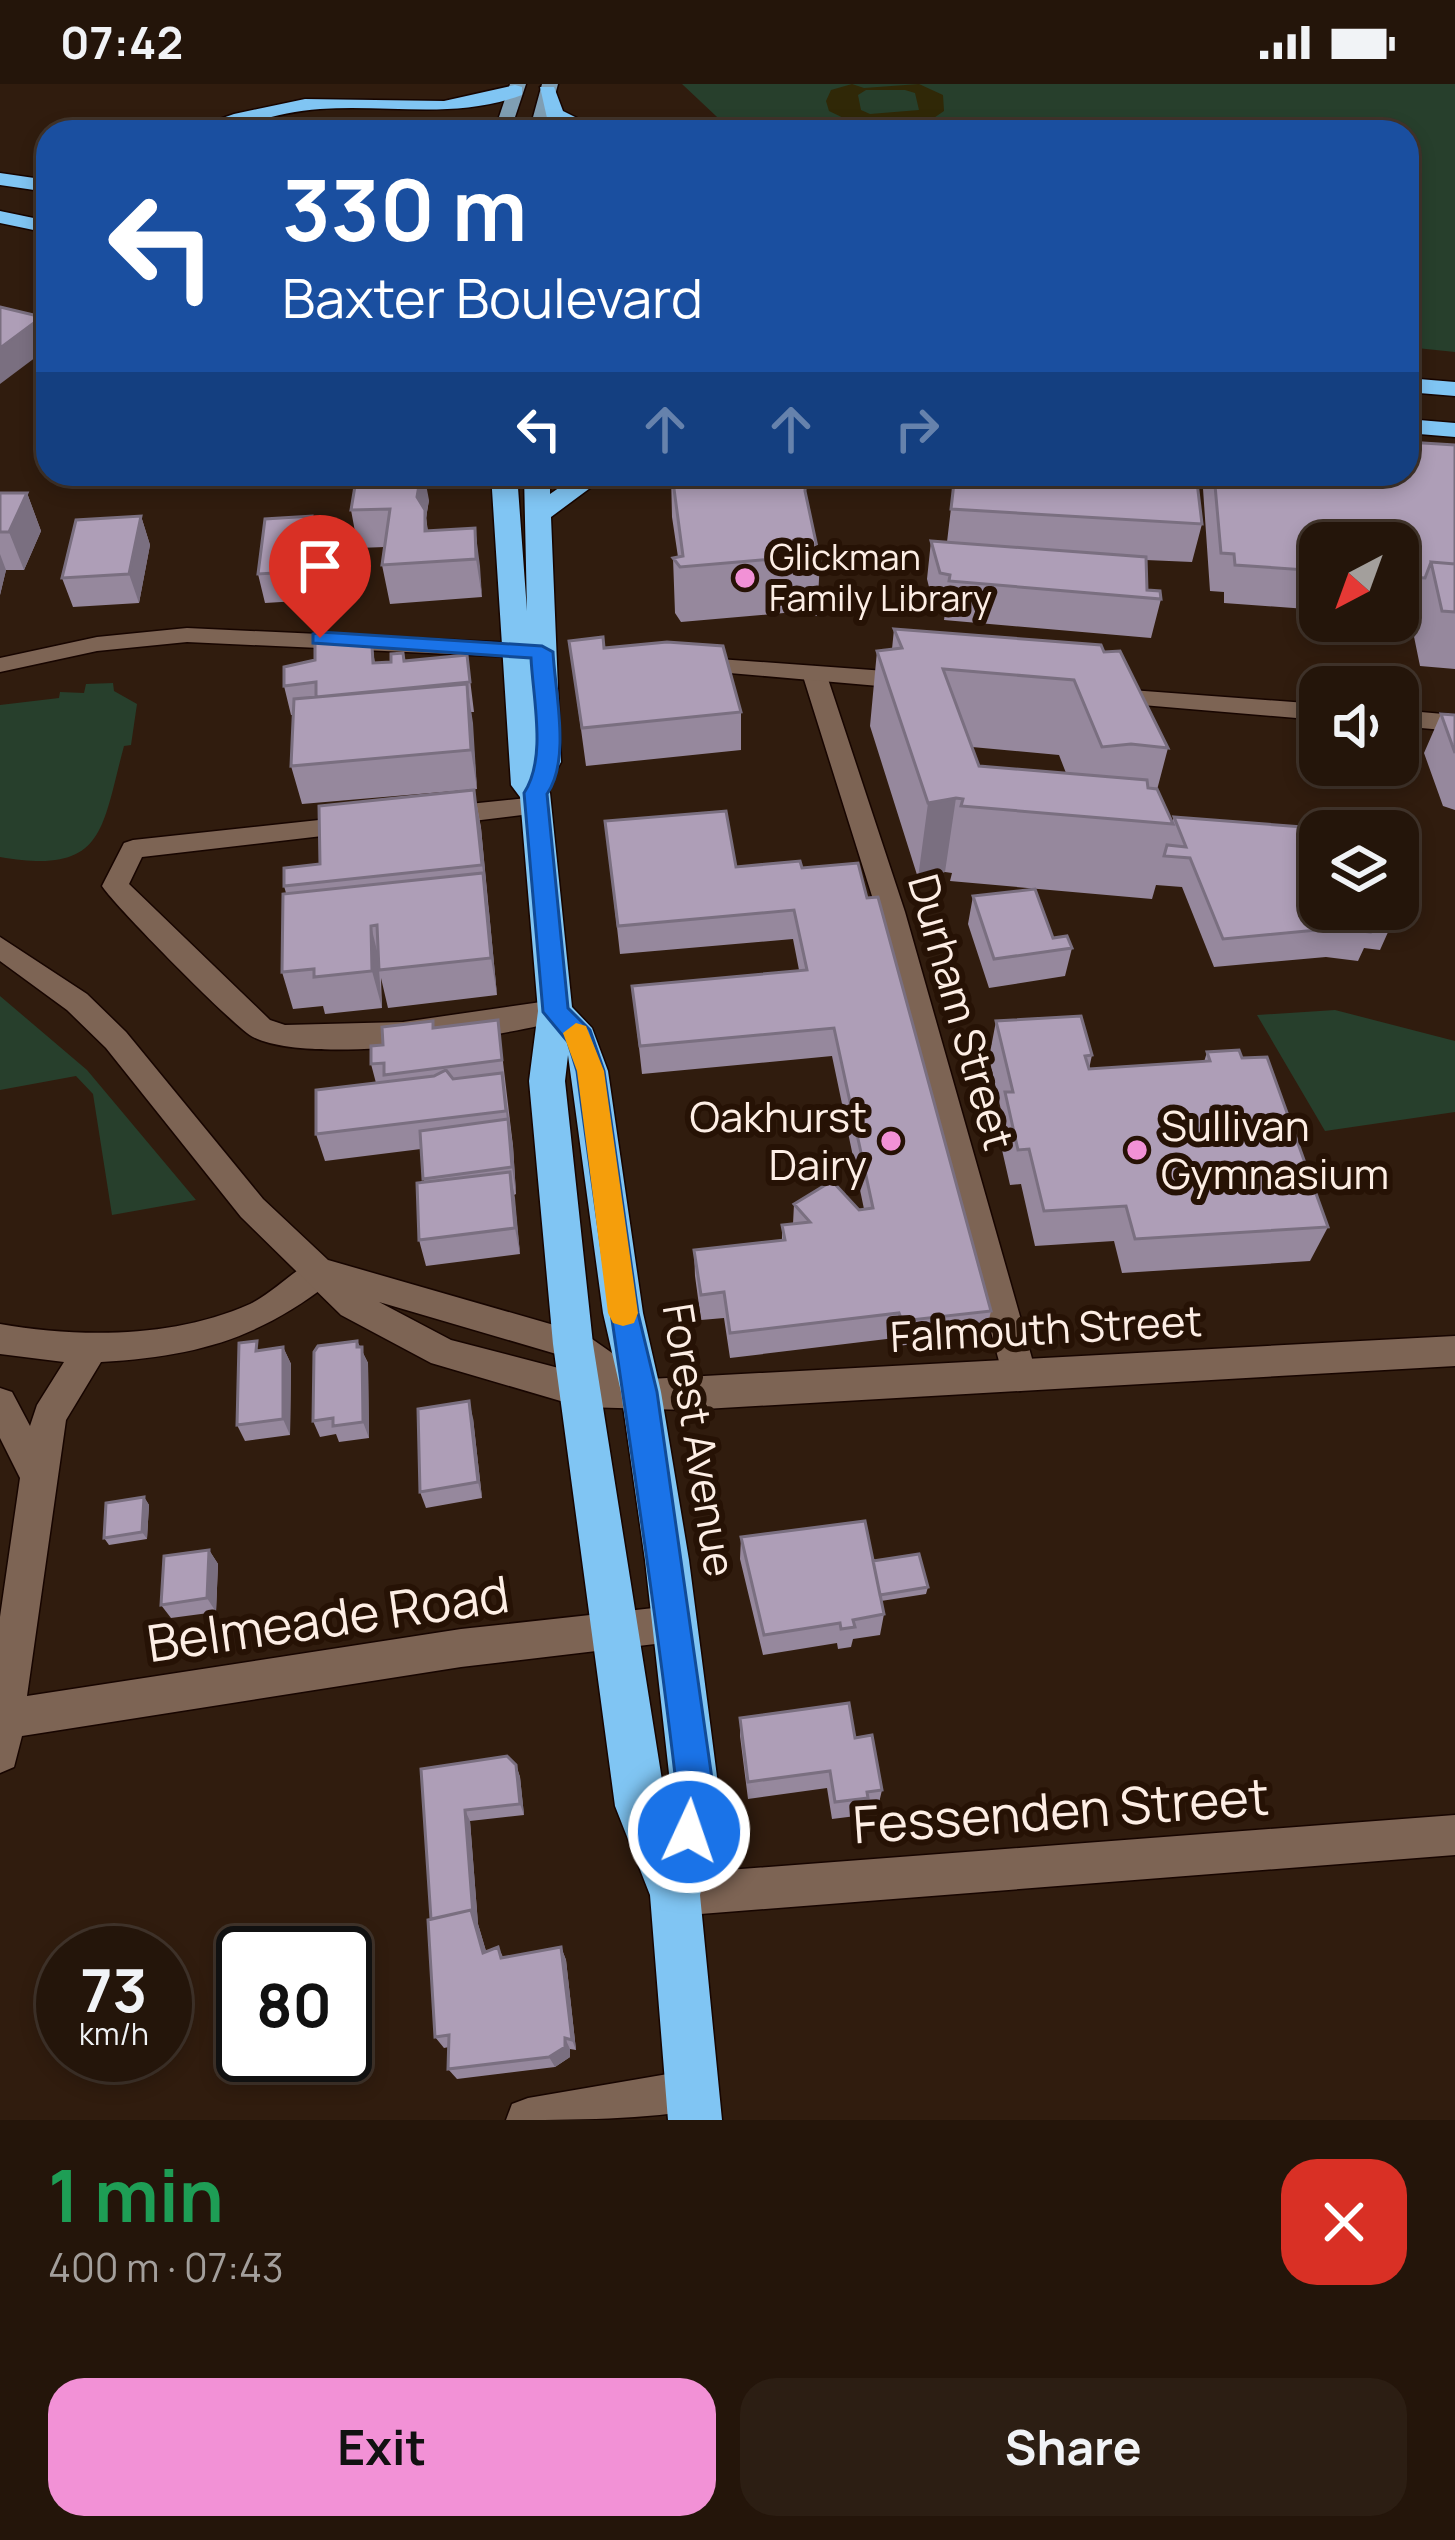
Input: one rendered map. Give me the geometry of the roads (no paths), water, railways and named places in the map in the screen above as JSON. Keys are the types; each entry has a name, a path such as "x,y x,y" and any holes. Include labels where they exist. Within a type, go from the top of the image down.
{"highway":[{"path":"544,86 554,114 568,120"},
{"path":"242,120 298,106 370,102 454,108 488,103 516,88"},
{"path":"271,120 322,110 463,120"},
{"path":"0,162 33,162"},
{"path":"0,179 36,185"},
{"path":"0,204 36,210"},
{"path":"0,217 36,224"},
{"path":"1419,386 1455,389"},
{"path":"1419,417 1455,420"},
{"path":"1419,427 1455,430"},
{"name":"Forest Avenue","path":"507,486 543,652"},
{"name":"Forest Avenue","path":"537,486 543,652 526,785 536,800 556,1012 547,1081 573,1345 639,1806 675,1895 693,2106"},
{"path":"538,514 579,486"},
{"name":"Forest Avenue","path":"556,1012 580,1037 590,1071 623,1313 641,1392 697,1800 675,1895"}],"main road":[{"path":"528,120 544,86"},
{"path":"539,120 544,86"},
{"path":"506,120 516,88"}],"street":[{"path":"0,665 98,644 205,635 543,652"},
{"path":"673,662 948,684"},
{"name":"Durham Street","path":"814,673 890,912 1020,1376"},
{"path":"1083,694 1299,710"},
{"path":"1419,720 1455,723"},
{"path":"419,818 536,800"},
{"path":"372,823 133,849 115,886 260,1028 274,1036 331,1038 556,1012"},
{"name":"Falmouth Street","path":"0,946 77,1002 116,1040 252,1208 353,1305 443,1354 583,1392 687,1395 1455,1351"},
{"path":"0,1339 89,1351 241,1321 262,1314 320,1272 573,1345 641,1392"},
{"path":"1,1731 49,1416 89,1351"},
{"path":"0,1403 38,1477"},
{"name":"Belmeade Road","path":"1,1731 461,1648 671,1624"},
{"name":"Fessenden Street","path":"675,1895 1455,1835"},
{"path":"528,2120 693,2106"}],"place":[{"name":"Glickman Family Library","path":"745,578"},
{"name":"Oakhurst Dairy","path":"891,1141"},
{"name":"Sullivan Gymnasium","path":"1137,1150"}]}
